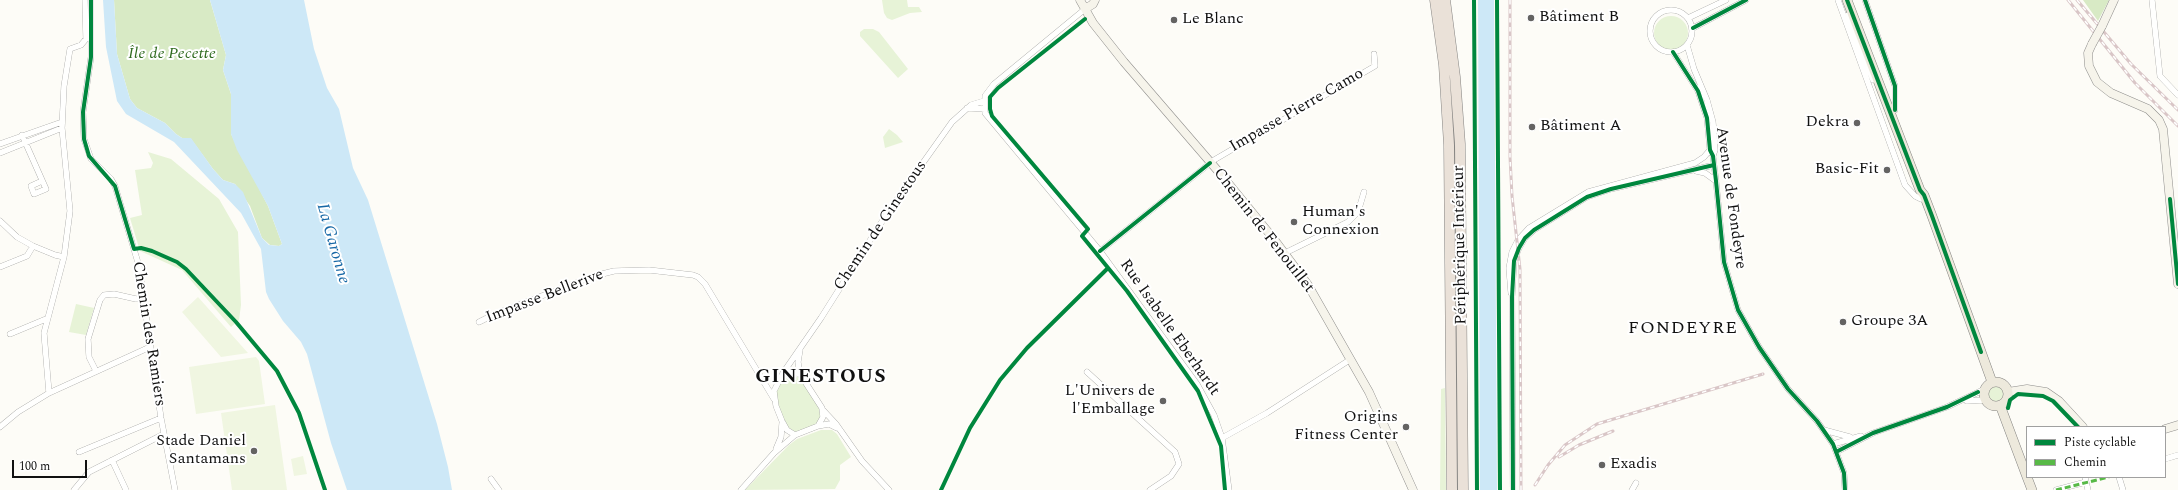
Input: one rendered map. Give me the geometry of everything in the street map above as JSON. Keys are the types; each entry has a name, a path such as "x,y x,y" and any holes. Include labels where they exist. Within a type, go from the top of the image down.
{"highway":[{"path":"1435,0 1444,65 1449,145 1452,490"},
{"name":"Périphérique Intérieur","path":"1445,0 1455,77 1460,144 1463,490"}],"main road":[{"path":"1847,0 1924,189 1924,196 1988,386 1985,400 1993,406 2000,405 2005,401 2008,392 2004,385 1988,386"},
{"path":"1854,0 1893,113"},
{"path":"2000,405 2026,474"},
{"path":"2027,478 2032,490"}],"street":[{"path":"49,392 44,333 46,319 64,257 70,211 62,128 68,53 70,49 81,45 86,39 85,0"},
{"name":"Chemin des Ramiers","path":"91,0 91,57 83,112 84,139 91,159 111,179 115,186 139,266 161,418 175,490"},
{"name":"Chemin de Fenouillet","path":"1080,0 1124,62 1285,253 1308,285 1352,359 1384,421 1411,488"},
{"path":"1085,9 1088,0"},
{"path":"984,102 989,89 994,84 1093,4 1095,0"},
{"path":"1688,18 1726,0"},
{"path":"1693,28 1746,0"},
{"path":"1838,0 1905,185 1915,196 1921,199 1924,196"},
{"path":"1843,0 1864,58 1893,113"},
{"path":"1865,0 1894,86 1893,113"},
{"path":"2114,0 2088,53 2089,66 2096,82 2110,93 2148,109 2159,120 2164,138 2176,248 2178,284"},
{"path":"2152,0 2160,76 2178,95"},
{"path":"1673,9 1679,11 1688,18 1693,28 1692,38 1687,45 1673,52 1661,50 1652,41 1650,31 1652,20 1661,12 1673,9"},
{"name":"Avenue de Fondeyre","path":"1687,45 1694,69 1707,100 1713,122 1715,150 1713,156"},
{"name":"Avenue de Fondeyre","path":"1673,52 1693,81 1702,99 1707,118 1710,150 1713,156 1714,164 1724,262 1738,310 1759,347 1788,389 1824,430 1833,444 1873,433 1955,404 1973,399 1985,400"},
{"name":"Impasse Pierre Camo","path":"1210,163 1375,66 1374,54"},
{"name":"Chemin de Ginestous","path":"795,435 787,430 782,421 774,399 776,385 888,212 952,122 966,108 976,103 984,102"},
{"name":"Rue Isabelle Eberhardt","path":"984,102 988,117 1100,251 1197,384 1214,415 1222,438 1229,490"},
{"path":"966,108 985,109"},
{"path":"62,122 0,144 2,152 62,128"},
{"path":"22,135 42,181"},
{"path":"1512,297 1509,286 1510,261 1515,245 1529,228 1588,192 1695,163 1704,157 1710,150"},
{"path":"1100,251 1210,163"},
{"path":"1513,490 1513,268 1516,254 1525,238 1534,230 1587,197 1599,192 1694,171 1714,164"},
{"path":"1694,171 1705,173 1716,181"},
{"path":"1285,253 1348,222 1358,212 1364,192"},
{"path":"0,221 33,246 54,255 64,257"},
{"path":"0,267 27,256 33,246"},
{"name":"Impasse Bellerive","path":"479,322 497,313 594,276 614,271 649,270 698,277 705,284 774,399"},
{"path":"96,371 89,357 88,339 100,300 104,295 114,294 136,299 144,298"},
{"path":"10,334 46,319"},
{"path":"0,427 18,412 49,392 150,347"},
{"name":"Chemin de Ginestous","path":"800,348 798,362 800,374"},
{"path":"1222,438 1249,424 1352,359"},
{"path":"783,373 790,371 800,374 822,408 839,428 862,461 889,490"},
{"path":"1087,372 1175,452 1179,464 1172,476 1150,490"},
{"path":"766,385 776,385"},
{"name":"Avenue de Fondeyre","path":"1955,404 1988,386"},
{"path":"2008,392 2027,389 2046,392 2058,401 2082,426"},
{"path":"818,426 823,417 822,408"},
{"path":"79,452 161,418"},
{"name":"Chemin de Ginestous","path":"774,453 781,437 782,421"},
{"path":"818,426 829,424 839,428"},
{"path":"2166,429 2178,425"},
{"name":"Chemin de Ginestous","path":"741,490 774,453 795,435 818,426"},
{"name":"Avenue de Fondeyre","path":"1824,430 1844,437 1854,437"},
{"name":"Avenue de Fondeyre","path":"1836,452 1873,433"},
{"path":"74,490 89,472 164,434"},
{"path":"1833,444 1845,480 1845,490"},
{"path":"2166,459 2178,456"},
{"path":"112,460 126,490"},
{"path":"2119,478 2122,490"},
{"path":"491,479 499,490"},
{"path":"2056,490 2085,480 2088,490"},
{"path":"1632,490 1636,483"}],"green space":[{"name":"Île de Pecette","path":"114,0 210,0 226,55 223,70 231,94 231,134 268,206 282,244 279,246 270,245 262,238 250,206 235,184 223,180 191,139 182,138 165,123 137,108 130,99 117,54"},
{"path":"882,0 907,0 908,7 919,7 922,12 910,13 892,20 887,18 884,13"},
{"path":"2083,0 2109,0 2098,21"},
{"path":"1671,16 1677,17 1683,21 1687,27 1687,39 1683,45 1677,49 1671,50 1665,49 1659,45 1655,39 1654,33 1655,27 1659,21 1665,17"},
{"path":"864,29 873,29 879,32 908,69 898,78 860,36 860,32"},
{"path":"889,129 903,142 885,148 883,137"},
{"path":"148,152 171,159 219,199 238,232 241,305 239,320 231,327 182,270 140,251 130,218 142,215 135,170 151,168 153,163"},
{"path":"198,297 248,353 221,357 182,312"},
{"path":"76,304 94,308 86,335 69,332"},
{"path":"256,357 259,361 265,404 196,414 189,367"},
{"path":"790,374 800,378 820,408 821,416 817,425 802,432 791,432 777,406 775,395 783,377"},
{"path":"1996,386 2002,388 2004,394 2002,400 1996,402 1990,400 1988,394 1990,388"},
{"path":"1445,388 1446,490 1440,490 1441,389"},
{"name":"Stade Daniel Santamans","path":"275,405 287,490 232,490 221,413"},
{"path":"821,430 832,430 837,434 851,457 840,465 840,480 835,489 745,490 789,445 797,439"},
{"path":"303,456 307,474 294,476 291,459"}],"water":[{"name":"La Garonne","path":"103,0 114,0 117,54 130,99 137,108 165,123 182,138 191,138 213,169 223,180 235,184 243,192 262,238 269,245 279,246 282,244 268,206 237,150 231,134 231,94 223,70 226,55 210,0 304,0 314,49 327,88 339,109 353,168 368,200 437,424 452,490 347,490 331,443 307,354 301,342 283,321 269,299 266,292 261,249 241,213 174,142 126,114 117,101 106,47"},
{"path":"1478,0 1494,0 1497,490 1480,490"}],"railway":[{"path":"1510,0 1510,157 1512,196 1520,269 1521,490"},
{"path":"2068,0 2135,83 2178,126"},
{"path":"2077,0 2131,64 2178,110"},
{"path":"1535,485 1548,465 1565,445 1597,424 1763,374"},
{"path":"1559,457 1579,445 1613,431"}],"marked path":[{"path":"2056,490 2105,478"}],"cycle path":[{"path":"91,0 91,57 83,112 84,139 89,156 115,186 134,249 141,248 152,251 177,262 186,269 236,322 277,371 299,413 325,490"},
{"path":"1474,0 1477,490"},
{"path":"1497,0 1500,490"},
{"path":"1693,28 1746,0"},
{"path":"1847,0 1920,190 1924,195 1932,216 1981,352"},
{"path":"1865,0 1895,86 1895,110"},
{"path":"1085,19 998,88 990,97 990,109 992,116 1088,229 1082,236 1127,291 1198,391 1221,446 1225,490"},
{"path":"1673,52 1698,91 1707,118 1710,150 1713,156 1716,181 1724,262 1738,310 1759,347 1788,389 1817,421 1833,444 1844,473 1845,490"},
{"path":"1100,251 1210,163"},
{"path":"1513,490 1512,297 1514,261 1525,238 1534,230 1587,197 1611,189 1714,165"},
{"path":"2170,199 2178,284"},
{"path":"941,490 970,428 1000,380 1027,348 1108,268"},
{"path":"1836,452 1873,433 1947,407 1978,392"},
{"path":"2008,408 2010,400 2018,394 2043,396 2053,401 2077,426"}],"place":[{"name":"Bâtiment B","path":"1531,18"},
{"name":"Le Blanc","path":"1174,20"},
{"name":"Dekra","path":"1857,123"},
{"name":"Bâtiment A","path":"1532,127"},
{"name":"Basic-Fit","path":"1887,170"},
{"name":"Human's Connexion","path":"1294,222"},
{"name":"Groupe 3A","path":"1843,322"},
{"name":"L'Univers de l'Emballage","path":"1163,401"},
{"name":"Origins Fitness Center","path":"1406,427"},
{"name":"Stade Daniel Santamans","path":"254,451"},
{"name":"Exadis","path":"1602,465"}],"district":[{"name":"FONDEYRE","path":"1683,329"},
{"name":"GINESTOUS","path":"821,378"}]}
